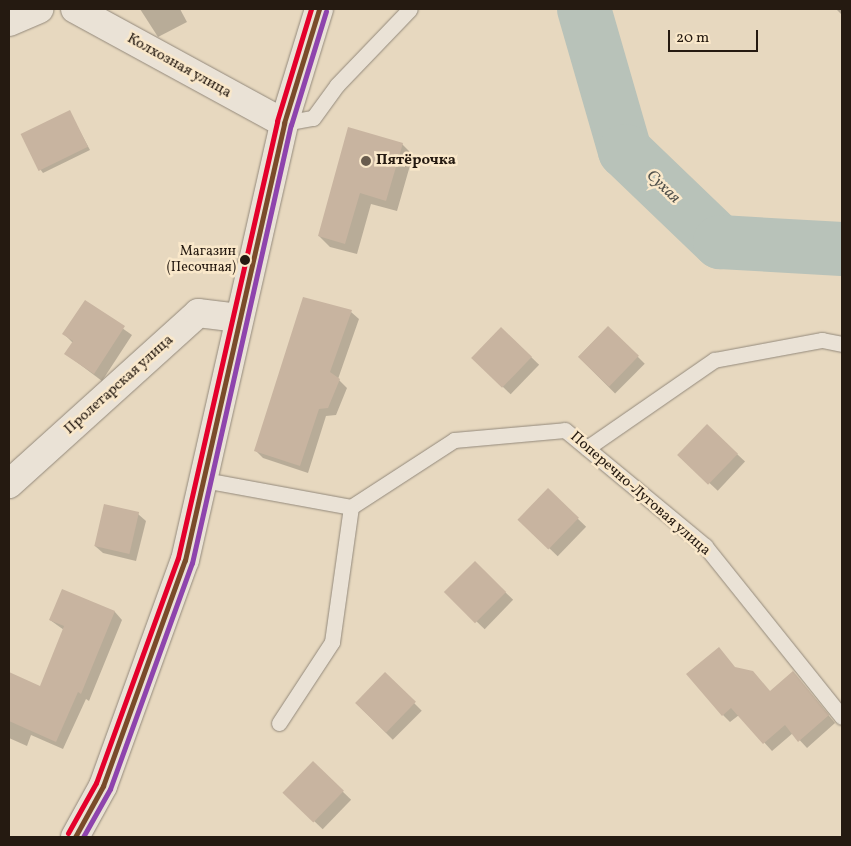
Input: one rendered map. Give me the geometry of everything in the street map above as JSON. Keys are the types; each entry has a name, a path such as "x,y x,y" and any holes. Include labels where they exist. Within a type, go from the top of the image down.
{"main road":[{"path":"9,22 39,9"},
{"name":"Колхозная улица","path":"75,9 284,123"},
{"path":"75,837 103,786 185,560 239,318 311,13"},
{"name":"Пролетарская улица","path":"9,484 198,313 239,318"}],"lane":[{"path":"284,123 313,118 336,86 410,9"},
{"path":"587,448 714,360 822,340 842,344"},
{"name":"Поперечно-Луговая улица","path":"351,507 454,440 565,430 705,546 842,718"},
{"path":"204,480 351,507 332,642 279,723"}],"building":[{"path":"70,110 88,147 39,171 21,134"},
{"path":"348,127 403,143 386,201 360,193 345,244 318,236"},
{"path":"303,297 352,310 330,372 340,379 328,408 319,409 300,466 254,451"},
{"path":"85,300 125,326 94,374 64,354 73,341 62,334"},
{"path":"608,326 639,356 609,387 578,357"},
{"path":"501,327 532,357 502,388 471,358"},
{"path":"707,424 738,454 708,485 677,455"},
{"path":"548,488 579,518 548,550 517,520"},
{"path":"104,504 139,512 129,554 94,546"},
{"path":"475,561 506,592 475,623 444,592"},
{"path":"62,589 115,611 81,694 78,692 56,742 9,721 9,672 40,686 64,626 49,620"},
{"path":"719,647 735,667 753,671 770,691 793,671 829,715 798,742 785,725 763,744 731,708 722,716 686,674"},
{"path":"385,672 416,702 386,733 355,703"},
{"path":"313,761 344,791 313,823 282,793"}],"waterway":[{"name":"Сухая","path":"584,9 625,151 720,242 842,249"}],"transit line":[{"path":"68,833 96,783 178,558 277,121 311,9"},
{"path":"75,837 103,786 185,560 284,123 319,9"},
{"path":"83,837 110,789 192,563 291,125 326,11"}],"place":[{"name":"Пятёрочка","path":"366,161"},
{"name":"Магазин (Песочная)","path":"245,260"}]}
